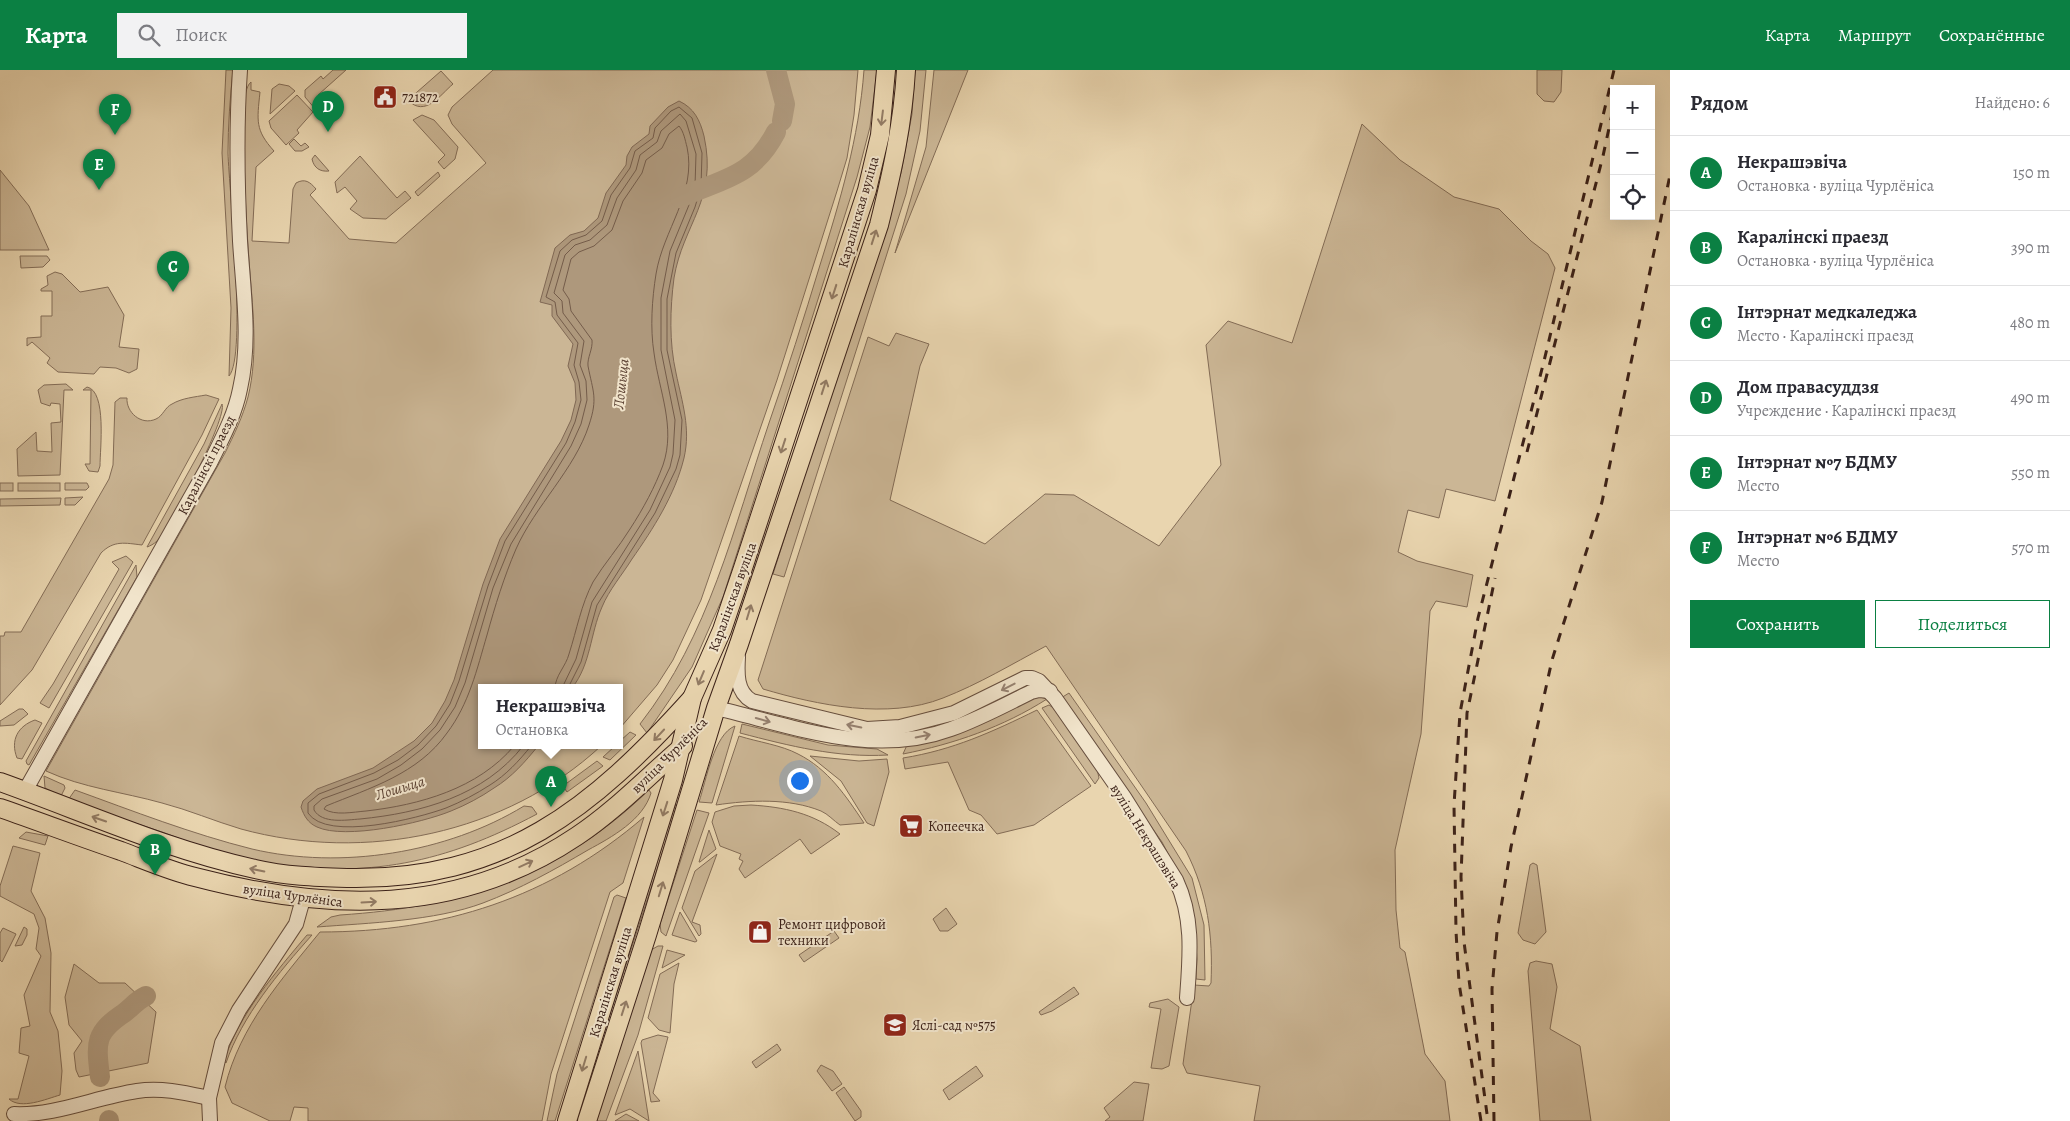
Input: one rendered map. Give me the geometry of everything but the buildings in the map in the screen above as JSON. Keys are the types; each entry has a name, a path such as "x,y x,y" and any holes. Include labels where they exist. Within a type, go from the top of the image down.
{"main road":[{"name":"Каралінская вуліца","path":"567,1121 674,780 692,698 725,621 867,190 880,135 886,70"},
{"name":"Каралінская вуліца","path":"587,1121 647,936 716,708 878,225 893,170 900,134 906,70"},
{"path":"817,342 828,340 836,349"},
{"name":"вуліца Чурлёніса","path":"0,782 216,859 271,872 305,877 370,878 408,875 452,868 502,852 553,824 596,793 630,765 692,698"},
{"path":"692,698 716,708"},
{"name":"вуліца Чурлёніса","path":"8,811 194,877 269,894 303,899 333,902 392,900 449,890 500,875 540,857 576,836 613,809 683,745 716,708"},
{"path":"656,769 667,768 671,771 674,780"},
{"path":"8,811 24,791"},
{"path":"303,899 305,877"}],"street":[{"name":"Каралінскі праезд","path":"24,791 210,462 236,405 243,373 245,332 236,164 236,114 240,70"},
{"name":"вуліца Некрашэвіча","path":"739,644 737,678 749,700 758,704 867,729 900,727 928,721 981,701 1025,678 1039,681 1050,692 1124,797 1167,864 1183,895 1191,944 1187,998"},
{"path":"716,708 828,737 895,742 950,730 1031,692 1039,690 1050,692"},
{"path":"210,1121 209,1098 217,1057 225,1036 296,924 303,899"},
{"path":"14,1114 45,1112 138,1090 162,1090 209,1098"}],"shaded area":[{"path":"226,70 233,70 228,153 237,306 237,338 234,362 229,376 231,308 222,153"},
{"path":"333,70 346,70 318,95 324,102 316,110 305,97 305,90 321,76 323,79"},
{"path":"493,70 858,70 854,115 847,158 837,191 777,380 701,600 673,660 657,685 623,725 623,684 478,684 478,749 597,749 563,776 522,801 478,820 432,833 384,841 336,843 288,839 241,829 172,806 74,782 46,771 225,453 246,404 251,380 254,346 244,171 244,101 248,86 251,82 251,90 260,92 258,118 260,131 274,151 256,167 252,241 289,243 293,189 296,183 305,181 316,189 310,195 349,239 396,243 486,163 452,124 448,115 452,107"},
{"path":"864,70 877,70 870,127 857,177 723,597 692,667 647,733 640,724 664,690 684,654 702,618 717,580 789,364 848,169 858,120"},
{"path":"915,70 926,70 920,131 906,194 784,577 773,574 901,173 912,114"},
{"path":"934,70 968,70 895,253 926,147"},
{"path":"1537,70 1562,70 1561,92 1554,102 1544,101 1537,94"},
{"path":"441,71 453,84 438,99 426,106 420,107 408,100"},
{"path":"279,84 289,86 295,91 270,114 272,89"},
{"path":"297,95 313,112 297,130 299,133 286,145 271,128 269,121"},
{"path":"422,115 434,120 458,147 455,159 444,169 438,162 445,155 413,120"},
{"path":"1362,124 1400,160 1454,197 1499,209 1531,241 1548,254 1555,268 1495,501 1446,489 1439,518 1408,510 1398,552 1417,561 1473,575 1467,607 1436,601 1430,611 1421,734 1395,850 1396,910 1400,948 1405,952 1425,1054 1445,1081 1450,1121 1254,1121 1260,1086 1187,1073 1183,1064 1194,985 1209,986 1211,983 1211,949 1208,916 1199,883 1186,851 1046,646 995,674 943,698 922,705 899,708 876,709 829,705 763,689 758,680 868,337 889,346 896,333 929,344 920,366 890,500 985,544 1045,494 1074,495 1159,546 1221,465 1206,345 1228,321 1292,343"},
{"path":"294,139 301,146 305,143 309,147 302,151 295,151 289,144"},
{"path":"315,155 329,171 323,171 316,167 312,159"},
{"path":"360,156 397,198 405,191 411,198 386,219 363,218 350,209 357,201 345,187 337,193 335,182"},
{"path":"0,170 29,206 49,250 0,250"},
{"path":"438,172 440,176 418,196 415,192"},
{"path":"20,256 47,256 50,260 43,267 21,268"},
{"path":"55,272 62,274 80,292 108,287 124,315 119,347 139,349 137,369 129,373 116,368 100,367 94,374 58,372 47,363 50,358 32,342 27,346 27,338 41,337 41,316 52,316 52,291 41,291 41,289 48,285 47,276"},
{"path":"66,384 73,390 64,390 60,475 18,476 17,449 36,432 37,451 52,452 51,423 61,422 60,404 51,403 50,406 41,403 38,390 44,385"},
{"path":"87,387 93,391 100,409 101,435 100,466 98,472 89,471 85,464 90,464 91,390 83,390"},
{"path":"206,395 219,399 202,435 142,545 115,544 101,553 32,670 0,705 0,636 4,636 5,632 21,632 109,479 113,465 115,402 120,398 127,398 127,403 132,413 140,419 150,421 158,418 170,405 176,402"},
{"path":"222,404 216,429 184,496 156,542 147,547 204,444"},
{"path":"0,483 13,483 13,491 0,491"},
{"path":"18,483 60,483 60,491 18,491"},
{"path":"65,483 87,483 89,487 86,490 65,490"},
{"path":"83,497 75,505 65,505 65,498"},
{"path":"61,498 60,505 0,506 0,499"},
{"path":"126,556 133,562 49,708 40,703 53,684 119,569 112,562"},
{"path":"136,565 137,577 29,765 27,764 26,761"},
{"path":"1069,693 1146,803 1192,878 1204,925 1205,980 1196,979 1197,959 1194,920 1178,873 1162,842 1061,698"},
{"path":"1037,696 1047,699 996,726 959,740 903,754 907,745"},
{"path":"1049,705 1055,709 1097,769 1099,778 1095,784 1042,708"},
{"path":"19,709 23,709 28,714 14,725 0,726 0,721"},
{"path":"1037,710 1091,786 1034,825 997,834 981,815 969,810 948,762 905,769 903,758 956,745 1004,726"},
{"path":"35,720 42,723 22,759 17,758 14,745 17,734 24,726"},
{"path":"742,724 828,745 877,749 888,755 850,755 795,746 740,733"},
{"path":"735,726 712,803 699,802 716,748 728,731"},
{"path":"630,732 636,735 623,748 623,738"},
{"path":"739,736 784,748 809,760 836,784 864,823 840,825 821,811 783,802 756,801 716,805"},
{"path":"612,749 621,749 610,760 603,757"},
{"path":"810,756 859,761 887,759 889,772 874,826 867,823 841,781"},
{"path":"597,761 603,766 567,792 563,786"},
{"path":"44,776 64,785 65,788 61,796 45,788"},
{"path":"75,790 163,822 230,843 286,855 321,858 357,857 428,846 462,836 524,806 532,807 537,814 470,845 438,855 405,863 337,869 263,863 237,858 68,800"},
{"path":"649,790 651,793 647,803 626,827 550,872 497,898 444,914 317,927 331,917 427,904 468,895 507,882 544,866 580,845 615,820"},
{"path":"675,805 678,805 586,1088 585,1086"},
{"path":"734,806 775,807 798,812 819,821 840,834 811,854 800,839 745,878 739,869 743,861 739,859 741,854 720,846 712,822 715,812"},
{"path":"697,810 709,813 666,936 661,932 660,924"},
{"path":"644,817 623,883 610,892 551,1074 542,1121 308,1121 308,1108 294,1107 290,1121 270,1121 232,1103 225,1087 232,1065 251,1024 277,986 320,932 365,930 409,925 452,917 493,905 533,889 571,869 608,845"},
{"path":"709,830 716,849 699,862"},
{"path":"26,832 48,836 45,845 19,838"},
{"path":"13,846 40,853 31,891 45,918 51,953 50,1012 58,1031 62,1071 60,1095 27,1104 20,1104 9,1099 18,1099 29,1056 19,1053 21,1028 30,1026 24,995 41,956 36,949 39,928 34,914 0,896 0,886"},
{"path":"717,854 692,922 700,925 701,934 699,936 682,908 695,871"},
{"path":"1533,863 1537,865 1546,932 1535,944 1523,940 1518,933 1530,865"},
{"path":"617,895 626,898 555,1121 547,1121 557,1074 614,897"},
{"path":"946,908 957,924 948,931 940,931 933,919"},
{"path":"680,912 697,941 672,935"},
{"path":"24,927 27,929 27,935 22,945 15,946"},
{"path":"3,928 16,934 2,962 0,960 0,933"},
{"path":"834,931 839,938 804,962 799,955"},
{"path":"307,935 312,935 275,979 252,1012 242,1028 226,1063 224,1061 231,1044 249,1010 271,979"},
{"path":"658,946 663,946 638,1035 606,1121 596,1121 651,950"},
{"path":"667,950 685,955 662,968"},
{"path":"1536,961 1552,964 1557,987 1550,1029 1580,1046 1591,1121 1540,1121 1528,971 1530,963"},
{"path":"679,963 674,984 670,1033 659,1030 648,1018 660,974"},
{"path":"74,964 99,983 125,983 156,1012 148,1063 79,1077 76,1070 74,1053 82,1041 69,1025 65,997"},
{"path":"1074,987 1079,994 1052,1011 1041,1015 1039,1012"},
{"path":"1168,999 1179,1007 1169,1066 1162,1069 1151,1068 1161,1009 1149,1007 1150,1003"},
{"path":"658,1035 668,1037 653,1093 660,1101 651,1102 641,1043 642,1040"},
{"path":"777,1044 781,1050 756,1068 752,1062"},
{"path":"638,1051 649,1121 630,1109 615,1115"},
{"path":"821,1065 833,1071 842,1084 832,1091 817,1071"},
{"path":"976,1066 983,1076 949,1100 943,1090"},
{"path":"1134,1082 1149,1084 1143,1121 1105,1121 1110,1117 1104,1108"},
{"path":"844,1087 861,1111 861,1117 855,1121 836,1093"},
{"path":"626,1114 639,1121 615,1121"}],"water":[{"path":"679,101 689,107 701,125 707,158 703,195 678,259 674,278 671,314 672,349 685,415 687,436 680,472 669,498 648,536 605,601 598,617 587,659 575,684 478,684 478,749 535,749 512,774 501,784 468,803 438,816 403,825 364,831 330,831 317,827 305,816 301,807 303,801 317,789 373,768 414,741 432,723 445,701 454,680 483,584 500,539 561,441 571,420 576,400 575,383 568,366 573,344 552,316 552,305 540,302 555,248 570,235 584,231 598,218 606,193 626,165 627,156 632,147 649,134 650,126 668,107"}],"waterway":[{"name":"Лошыца","path":"776,70 785,104 782,121"},
{"name":"Лошыца","path":"680,198 735,175 746,168 757,159 776,132"},
{"name":"Лошыца","path":"100,1077 98,1047 102,1033 114,1020 146,996"}],"railway":[{"path":"1481,1121 1459,983 1456,931 1454,805 1460,713 1478,618 1544,361 1614,70"},
{"path":"1527,452 1610,124"},
{"path":"1494,1121 1492,989 1497,932 1511,847 1552,660 1602,502 1670,175"},
{"path":"1487,1114 1464,942 1461,877 1467,713 1495,578"}],"place":[{"name":"721872","path":"385,97"},
{"name":"Дом правасуддзя","path":"328,132"},
{"name":"Інтэрнат №6 БДМУ","path":"115,135"},
{"name":"Інтэрнат №7 БДМУ","path":"99,190"},
{"name":"Інтэрнат медкаледжа","path":"173,292"},
{"name":"Некрашэвіча","path":"551,807"},
{"name":"Копеечка","path":"911,826"},
{"name":"Каралінскі праезд","path":"155,875"},
{"name":"Ремонт цифровой техники","path":"760,932"},
{"name":"Яслі-сад №575","path":"895,1025"}]}
